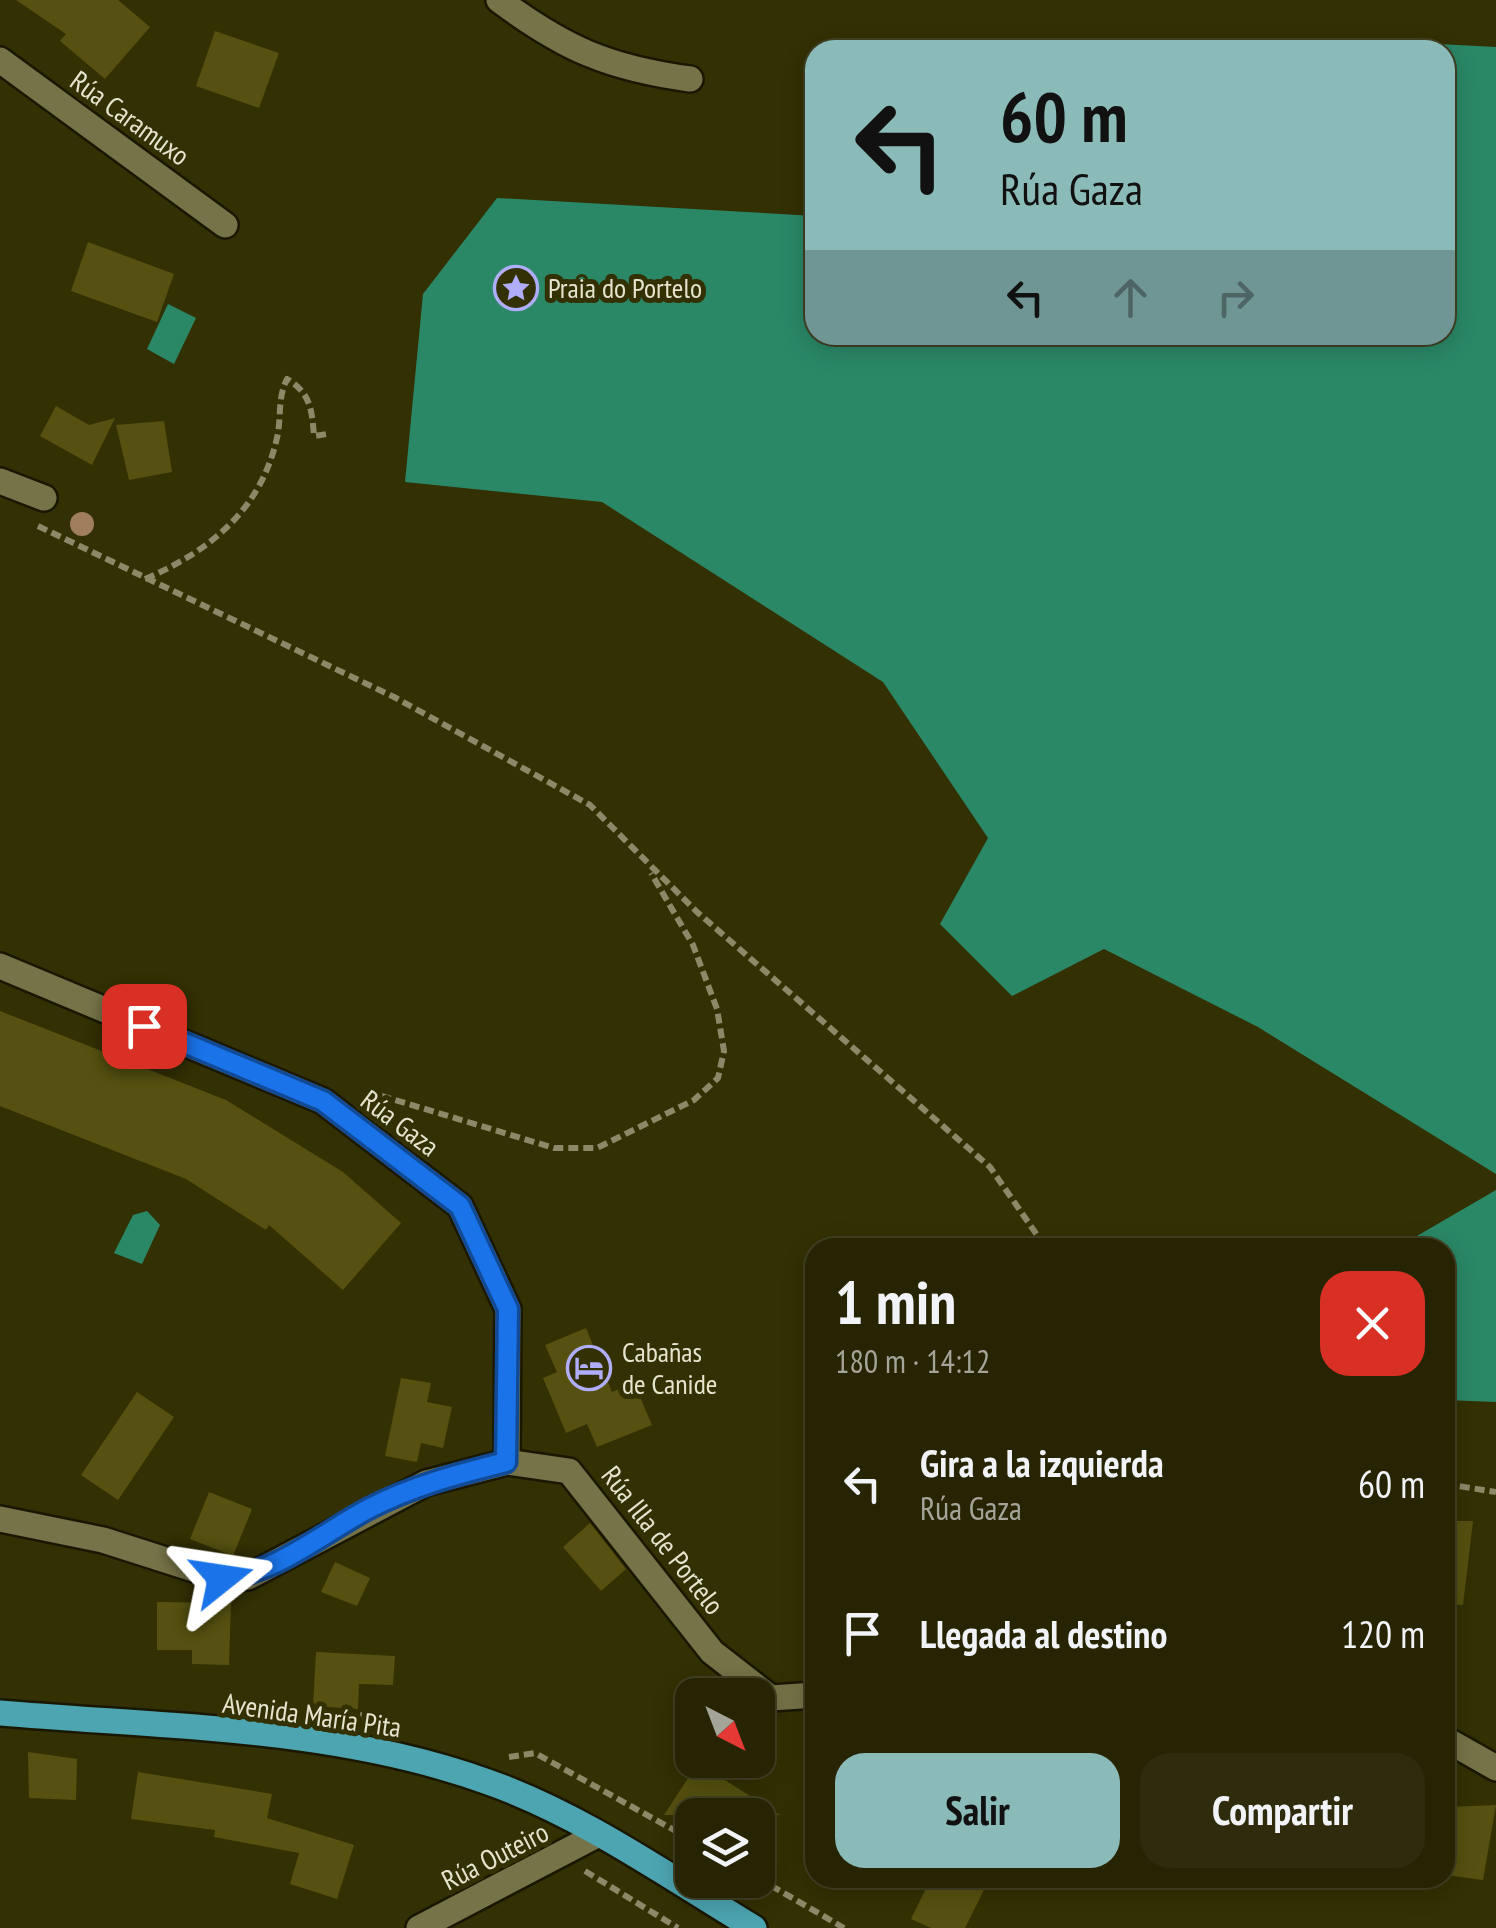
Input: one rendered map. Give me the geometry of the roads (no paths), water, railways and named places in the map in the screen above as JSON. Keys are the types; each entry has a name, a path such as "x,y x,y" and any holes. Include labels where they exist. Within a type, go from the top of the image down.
{"main road":[{"name":"Avenida María Pita","path":"0,1713 301,1738 377,1750 490,1782 597,1835 754,1928"}],"street":[{"path":"500,0 549,37 627,70 690,79"},
{"name":"Rúa Caramuxo","path":"0,60 225,225"},
{"name":"Rúa Gaza","path":"0,966 323,1101 460,1206 508,1309 506,1462"},
{"name":"Rúa Illa de Portelo","path":"0,1519 103,1540 222,1578 248,1576 368,1509 426,1482 506,1462 569,1471 712,1652 771,1698 805,1696"},
{"path":"1455,1745 1496,1768"},
{"name":"Rúa Outeiro","path":"419,1928 597,1835"}],"place":[{"name":"Praia do Portelo","path":"516,288"},
{"name":"Cabañas de Canide","path":"589,1368"}]}
